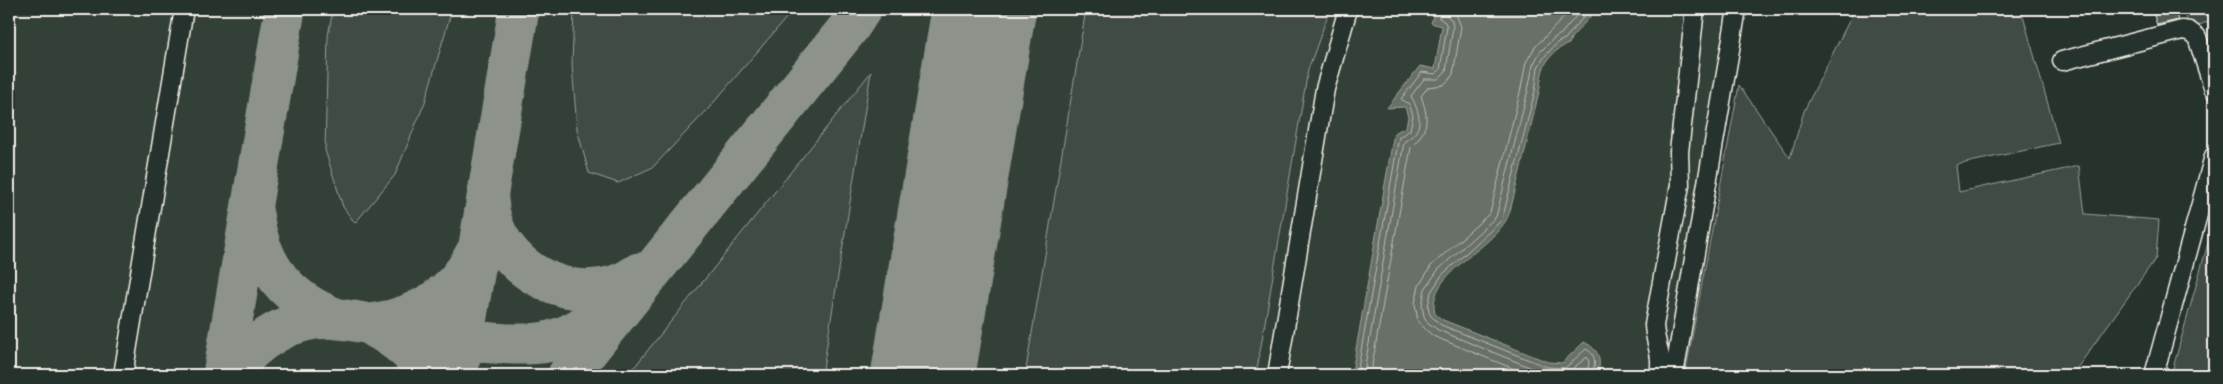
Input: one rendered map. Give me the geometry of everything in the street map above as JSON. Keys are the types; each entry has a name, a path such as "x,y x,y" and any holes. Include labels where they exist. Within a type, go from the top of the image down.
{"street":[{"path":"123,375 184,9"},
{"path":"1277,375 1325,89 1348,9"},
{"path":"1659,375 1661,356 1655,337 1654,325 1680,185 1678,152 1695,9"},
{"path":"1674,375 1737,9"},
{"path":"2062,61 2182,30 2189,31 2197,37 2214,90"},
{"path":"2154,375 2214,156"}],"shaded area":[{"path":"9,9 1732,9 1669,375 9,375"},
{"path":"333,9 452,9 425,102 395,175 355,223 343,207 325,150 328,36"},
{"path":"574,9 794,9 708,109 653,167 618,183 589,173 577,129 572,65"},
{"path":"1086,9 1330,9 1308,70 1256,375 1025,375"},
{"path":"1855,9 2021,9 2059,143 1956,165 1959,192 2079,166 2085,214 2159,220 2156,258 2072,375 1685,375 1739,85 1790,158 1804,111"},
{"path":"2183,9 2214,9 2214,19 2190,29"},
{"path":"871,72 822,375 628,375"},
{"path":"2213,225 2214,375 2171,375"}],"water":[{"path":"1436,9 1597,9 1571,38 1569,44 1557,51 1545,66 1541,76 1539,93 1510,211 1503,225 1492,237 1451,272 1441,285 1435,298 1435,314 1443,320 1548,362 1562,363 1584,342 1593,348 1598,356 1598,375 1359,375 1352,372 1394,133 1406,127 1408,117 1405,107 1387,108 1420,66 1435,69 1442,26 1431,23"}],"building":[{"path":"2152,9 2174,9 2178,20 2157,25"}],"taxiway":[{"path":"223,375 285,9"},
{"path":"457,375 519,9"},
{"path":"568,375 850,26 861,9"},
{"path":"488,199 493,224 505,247 522,265 542,279 566,287 591,290 616,285 639,273"},
{"path":"253,214 262,250 279,280 305,302 338,319"},
{"path":"377,323 407,315 435,301 458,281 475,254"},
{"path":"230,375 251,350 263,340 292,325 323,318 468,340 531,344 554,340 576,331 609,308"},
{"path":"376,328 406,348 429,375"}],"runway":[{"path":"923,375 984,9"}]}
